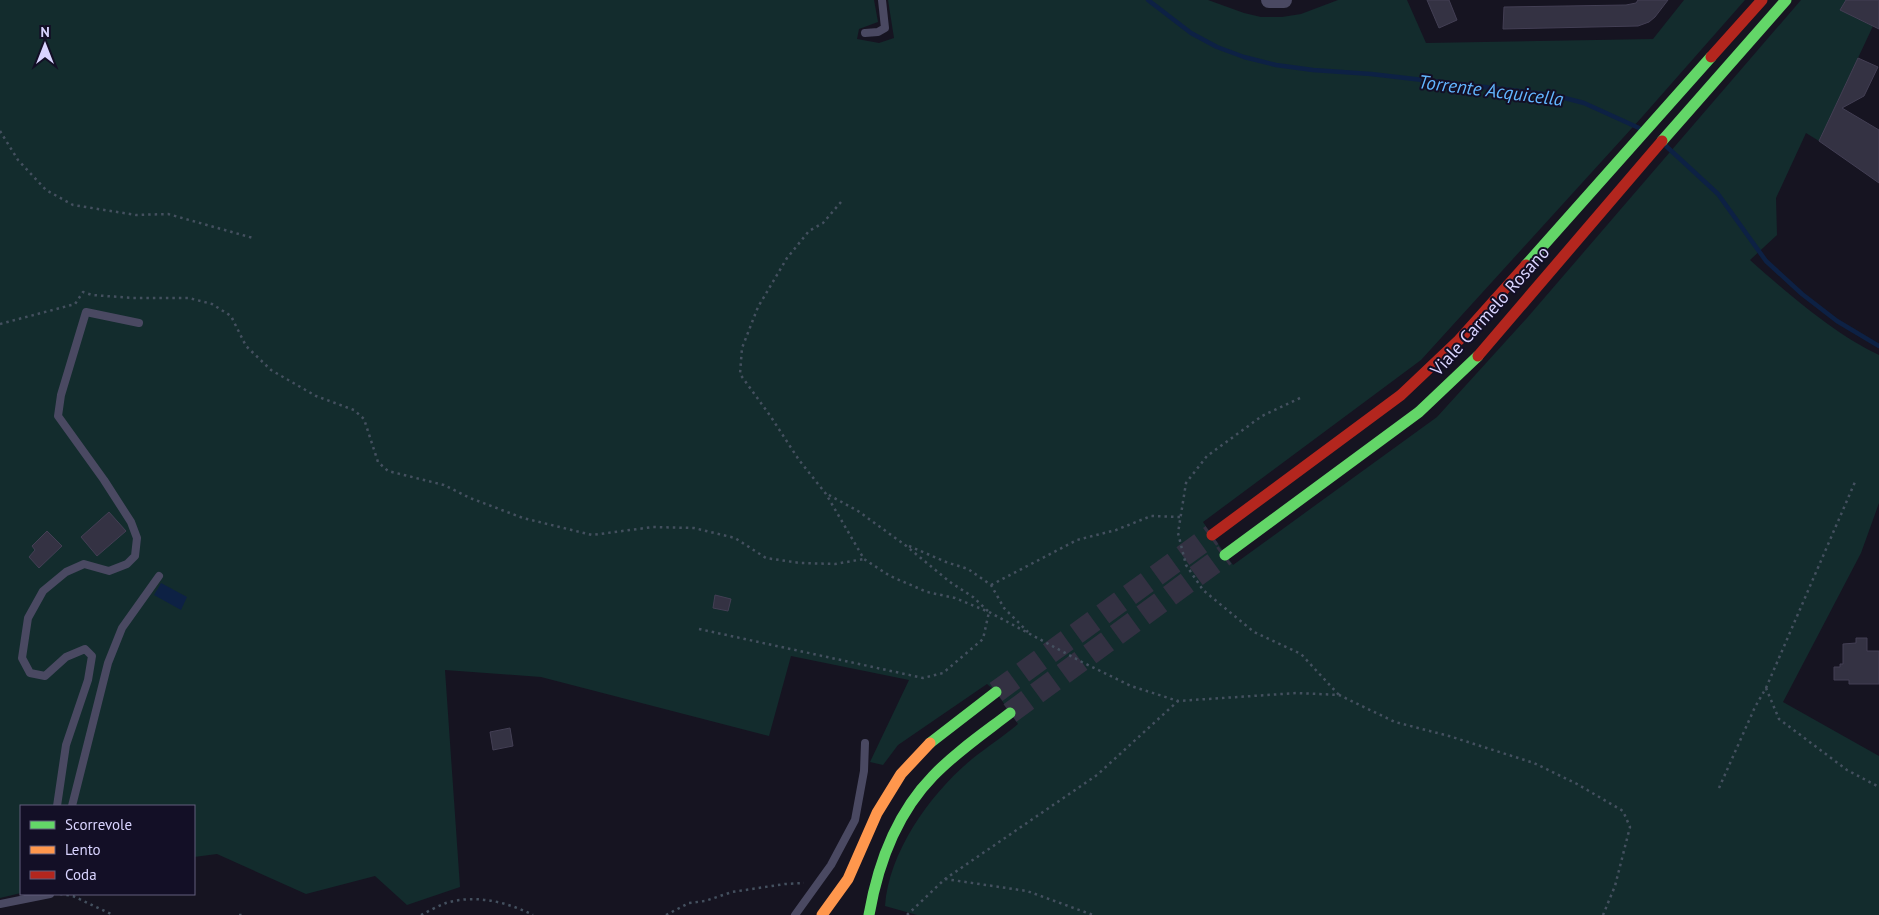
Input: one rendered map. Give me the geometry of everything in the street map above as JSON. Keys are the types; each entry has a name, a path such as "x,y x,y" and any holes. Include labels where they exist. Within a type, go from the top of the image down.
{"main road":[{"name":"Viale Carmelo Rosano","path":"1212,535 1402,394 1425,374 1459,340 1762,0"},
{"name":"Viale Carmelo Rosano","path":"1225,554 1419,412 1440,394 1475,359 1643,162 1786,0"},
{"path":"822,915 848,879 877,813 901,774 929,744 996,692"},
{"path":"870,915 872,897 885,852 905,811 919,792 940,770 1010,713"}],"street":[{"path":"1268,0 1284,0"}],"lane":[{"path":"865,33 878,32 885,28 882,0"},
{"path":"57,805 66,745 88,680 92,656 85,649 66,657 45,676 30,673 22,658 28,618 43,591 66,572 84,564 109,571 128,564 135,556 137,538 131,522 58,416 61,395 86,312 139,323"},
{"path":"72,805 108,663 122,628 159,576"},
{"path":"795,915 831,865 855,820 864,771 865,743"},
{"path":"0,904 30,896"}],"path":[{"path":"0,131 18,160 46,190 73,205 136,215 168,214 253,238"},
{"path":"841,202 823,223 809,232 788,258 758,307 742,348 740,374 771,416 799,460 826,494 864,559 890,576 927,592 954,598 989,612 1131,686 1178,701 1297,693 1339,695 1395,722 1449,736 1534,763 1577,784 1623,811 1630,828 1616,886 1603,915"},
{"path":"0,324 75,304 83,292 92,295 133,298 189,298 212,304 231,316 246,346 271,370 316,396 354,410 364,419 378,462 388,471 444,485 470,498 523,518 592,535 653,527 694,528 735,538 766,558 800,563 835,564 864,559"},
{"path":"1719,788 1766,688 1855,482"},
{"path":"826,494 858,512 905,545 950,582 973,597 989,612"},
{"path":"991,585 1077,540 1116,530 1151,516 1181,517"},
{"path":"905,545 968,570 991,585 1004,608 1031,635"},
{"path":"699,629 923,678 943,673 983,639 989,612"},
{"path":"1766,688 1779,719 1847,770 1879,787"},
{"path":"906,915 945,879 1097,775 1178,701"},
{"path":"666,915 689,903 705,901 741,891 785,884 802,884 809,879"},
{"path":"945,879 1027,891 1093,915"},
{"path":"64,895 73,896 112,915"},
{"path":"421,915 446,903 476,898 513,905 533,915"},
{"path":"239,915 244,915"}],"green space":[{"path":"0,0 874,0 878,22 859,29 857,39 879,43 894,38 888,0 1208,0 1261,17 1282,17 1301,14 1338,0 1407,0 1426,43 1653,39 1684,0 1745,0 1642,117 1421,360 1203,522 1233,565 1437,417 1527,318 1801,0 1846,0 1840,10 1873,26 1819,141 1806,133 1776,198 1777,235 1750,260 1795,299 1828,324 1879,355 1879,503 1861,553 1783,702 1879,756 1879,915 917,915 885,906 888,885 903,844 928,806 957,773 972,759 1018,724 996,692 987,684 898,745 883,765 870,762 909,680 791,656 769,736 541,677 445,670 460,887 407,905 375,876 306,894 217,854 195,857 195,805 20,805 20,893 0,898"}],"water":[{"path":"161,583 187,597 181,610 154,595"}],"building":[{"path":"1427,0 1449,0 1457,20 1439,28"},
{"path":"1638,0 1668,0 1655,17 1649,22 1638,26 1503,29 1504,7 1626,5 1636,3"},
{"path":"1846,0 1879,0 1879,29 1840,10"},
{"path":"1858,58 1878,67 1864,96 1842,108 1879,130 1879,183 1819,141"},
{"path":"109,512 126,531 97,556 81,537"},
{"path":"47,531 62,546 39,568 29,557 35,550 32,546"},
{"path":"715,595 731,599 728,611 713,608"},
{"path":"1856,638 1867,638 1867,651 1879,651 1879,684 1849,684 1849,680 1834,680 1834,667 1840,667 1840,664 1843,664 1843,644 1856,643"},
{"path":"510,728 513,746 493,750 490,732"}],"waterway":[{"name":"Torrente Acquicella","path":"1148,0 1191,33 1217,47 1244,57 1276,65 1313,70 1371,74 1553,95 1584,103 1639,128"},
{"name":"Torrente Acquicella","path":"1666,146 1718,194 1766,261 1802,294 1837,321 1879,346"}],"tunnel":[{"path":"996,692 1212,535"},
{"path":"1010,713 1225,555"}],"traffic: fast":[{"path":"1662,141 1786,0"},
{"path":"1526,265 1711,57"},
{"path":"1225,555 1419,412 1478,356"},
{"path":"930,743 996,692"},
{"path":"869,915 883,858 890,840 909,806 942,767 1010,713"}],"traffic: slow":[{"path":"822,915 848,879 877,813 901,774 930,743"}],"traffic: jam":[{"path":"1711,57 1762,0"},
{"path":"1478,356 1662,141"},
{"path":"1212,535 1401,395 1459,340 1526,265"}]}
